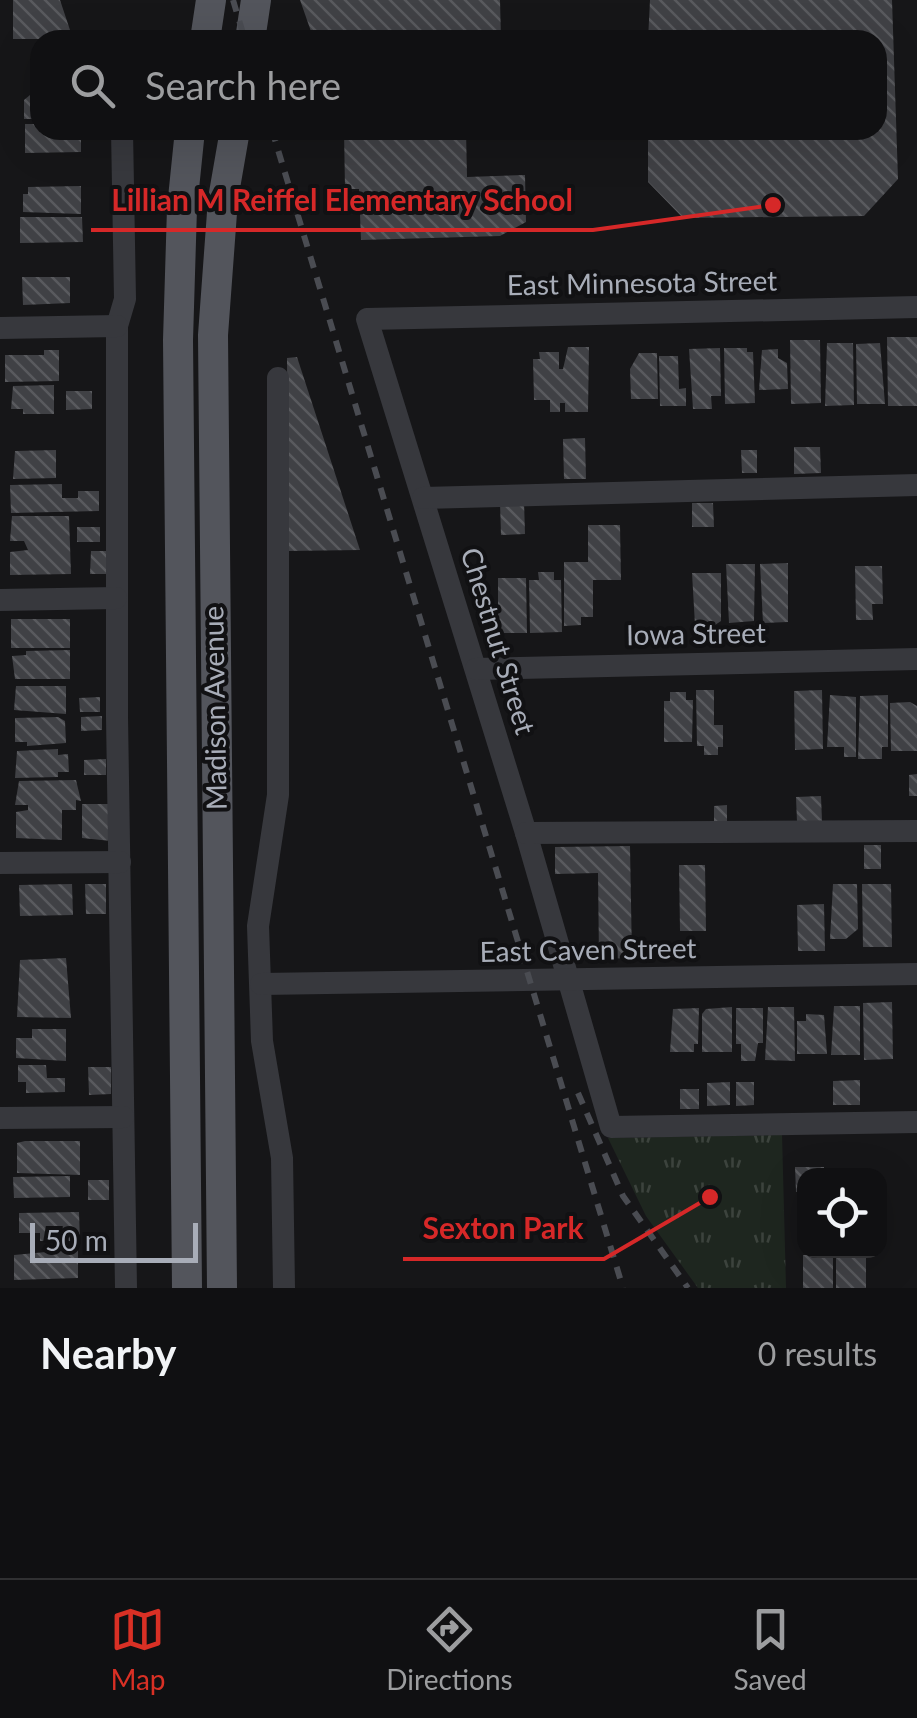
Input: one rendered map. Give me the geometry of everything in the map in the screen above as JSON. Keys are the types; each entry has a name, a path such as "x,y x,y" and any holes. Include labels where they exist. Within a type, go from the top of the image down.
{"main road":[{"path":"206,30 211,0"},
{"path":"252,30 256,0"},
{"name":"Madison Avenue","path":"187,1288 178,340 182,208 189,140"},
{"name":"Madison Avenue","path":"222,1288 213,335 223,199 233,140"}],"street":[{"path":"122,140 124,299 118,326 116,598 126,1288"},
{"name":"East Minnesota Street","path":"368,319 917,307"},
{"name":"Chestnut Street","path":"368,319 526,833 611,1128 917,1122"},
{"path":"0,328 118,326"},
{"name":"Madison Avenue","path":"278,378 278,795 258,926 262,1041 282,1158 284,1288"},
{"path":"423,498 917,485"},
{"path":"0,600 116,598"},
{"name":"Iowa Street","path":"476,669 917,660"},
{"path":"526,833 917,831"},
{"path":"0,863 120,862"},
{"name":"East Caven Street","path":"261,984 917,974"},
{"path":"0,1118 123,1116"}],"green space":[{"path":"782,1135 786,1288 698,1288 646,1216 608,1138"}],"building":[{"path":"13,0 60,0 70,30 30,30 30,39 13,39"},
{"path":"300,0 500,0 501,30 310,30"},
{"path":"650,0 892,0 898,179 864,216 683,218 648,182 648,140 887,140 887,30 648,30"},
{"path":"30,95 30,119 24,119 24,100"},
{"path":"25,124 30,124 30,140 81,140 81,152 25,153"},
{"path":"344,140 466,140 467,177 525,175 526,222 500,236 361,240 359,189 345,189"},
{"path":"81,186 81,214 23,212 23,194 28,194 28,187"},
{"path":"20,217 82,217 83,242 20,243"},
{"path":"22,277 70,277 70,303 23,305"},
{"path":"887,337 917,337 917,406 888,406"},
{"path":"790,340 820,340 821,403 791,404"},
{"path":"827,343 853,343 854,405 825,406"},
{"path":"880,343 885,404 857,404 856,344"},
{"path":"568,347 589,347 588,412 565,412 565,403 560,403 560,412 550,412 550,400 534,400 533,359 540,359 539,352 559,352 559,369 563,369"},
{"path":"720,348 721,396 711,396 712,409 693,409 689,349"},
{"path":"724,348 747,348 747,352 753,352 755,403 725,404"},
{"path":"778,349 778,358 787,363 788,389 759,390 762,350"},
{"path":"44,350 59,350 59,381 5,382 5,355 44,355"},
{"path":"639,353 657,353 658,399 631,399 630,369"},
{"path":"659,356 678,356 679,389 686,388 686,406 660,406"},
{"path":"297,357 360,550 288,551 287,358"},
{"path":"54,385 54,414 23,414 23,409 11,409 13,386"},
{"path":"66,391 92,391 92,409 66,410"},
{"path":"585,438 586,479 564,479 563,439"},
{"path":"794,447 820,447 821,473 794,474"},
{"path":"56,450 56,478 13,479 15,451"},
{"path":"741,450 757,450 757,473 742,473"},
{"path":"62,484 62,498 78,498 78,491 99,491 99,511 11,513 10,485"},
{"path":"524,501 525,534 501,535 500,502"},
{"path":"692,503 713,503 714,527 692,527"},
{"path":"12,516 69,516 71,574 10,575 10,552 28,550 24,541 10,541"},
{"path":"588,525 620,525 621,580 593,580 593,617 581,617 581,625 564,626 564,562 588,562"},
{"path":"77,527 100,527 100,542 77,542"},
{"path":"91,551 108,551 108,574 90,574"},
{"path":"788,563 788,622 763,623 760,564"},
{"path":"726,564 755,564 754,621 729,623"},
{"path":"855,566 882,566 883,604 872,604 873,620 856,620"},
{"path":"538,572 554,572 554,580 561,580 562,632 530,633 529,580 539,580"},
{"path":"692,573 721,573 721,621 715,625 695,625"},
{"path":"498,578 526,578 527,633 498,633"},
{"path":"11,619 70,619 70,648 11,648"},
{"path":"70,650 70,679 15,679 12,656 26,655 26,651"},
{"path":"16,686 66,686 66,714 14,710"},
{"path":"696,690 714,690 714,725 723,725 723,747 718,747 718,755 704,755 704,746 697,746"},
{"path":"822,690 823,749 795,750 794,691"},
{"path":"670,692 686,692 686,700 693,700 692,742 664,742 664,701 670,701"},
{"path":"830,695 856,697 856,757 844,757 844,747 827,747"},
{"path":"888,695 888,747 882,747 882,759 858,759 860,696"},
{"path":"100,697 100,712 80,712 79,698"},
{"path":"910,702 917,706 917,751 891,751 890,703"},
{"path":"102,716 102,730 81,731 81,717"},
{"path":"58,717 65,721 66,743 27,746 27,742 15,742 15,718"},
{"path":"58,749 58,755 68,754 69,772 58,772 58,777 15,778 17,751"},
{"path":"106,759 106,775 84,775 84,760"},
{"path":"917,774 917,796 909,796 909,775"},
{"path":"76,780 81,801 76,800 76,810 62,810 62,840 16,838 16,812 28,810 28,805 15,805 19,781"},
{"path":"821,796 822,821 797,822 796,797"},
{"path":"82,804 114,804 111,841 82,838"},
{"path":"727,805 727,826 714,826 714,806"},
{"path":"864,845 881,845 881,869 864,869"},
{"path":"630,846 632,958 599,959 598,873 555,874 555,847"},
{"path":"679,865 705,865 706,931 680,931"},
{"path":"72,884 73,915 20,916 19,885"},
{"path":"85,884 106,884 106,914 86,914"},
{"path":"833,884 857,884 858,929 846,939 830,939"},
{"path":"862,884 891,884 892,947 863,947"},
{"path":"824,904 825,951 798,951 797,905"},
{"path":"66,958 71,1018 17,1017 20,960"},
{"path":"892,1002 893,1059 864,1060 863,1003"},
{"path":"834,1006 860,1006 860,1055 831,1055"},
{"path":"732,1007 732,1052 702,1052 702,1014 706,1009"},
{"path":"768,1007 794,1007 795,1061 765,1060"},
{"path":"699,1008 698,1044 694,1044 694,1052 670,1052 673,1009"},
{"path":"736,1008 763,1008 763,1043 758,1043 755,1061 741,1061 741,1044 736,1044"},
{"path":"806,1014 824,1015 827,1054 797,1054 797,1021 806,1021"},
{"path":"32,1029 66,1029 66,1061 16,1058 16,1038 32,1038"},
{"path":"18,1065 46,1065 47,1078 65,1078 65,1092 26,1093 26,1082 18,1082"},
{"path":"88,1067 111,1067 111,1094 89,1095"},
{"path":"860,1080 860,1105 833,1105 833,1081"},
{"path":"730,1082 730,1105 707,1106 707,1083"},
{"path":"736,1082 754,1082 754,1105 736,1106"},
{"path":"680,1089 699,1089 699,1109 680,1109"},
{"path":"80,1141 80,1175 17,1173 17,1143"},
{"path":"795,1167 824,1167 797,1168 796,1192"},
{"path":"70,1176 70,1197 14,1198 13,1177"},
{"path":"88,1180 109,1180 109,1200 88,1200"},
{"path":"79,1212 80,1241 40,1241 40,1233 19,1233 19,1213"},
{"path":"78,1249 78,1278 14,1280 14,1255"},
{"path":"803,1258 833,1258 833,1288 803,1288"},
{"path":"836,1258 866,1258 866,1288 836,1288"}],"railway":[{"path":"233,0 242,30"},
{"path":"275,140 623,1288"},
{"path":"578,1093 623,1196 688,1288"}],"place":[{"name":"Lillian M Reiffel Elementary School","path":"773,205"},
{"name":"Sexton Park","path":"710,1197"}]}
